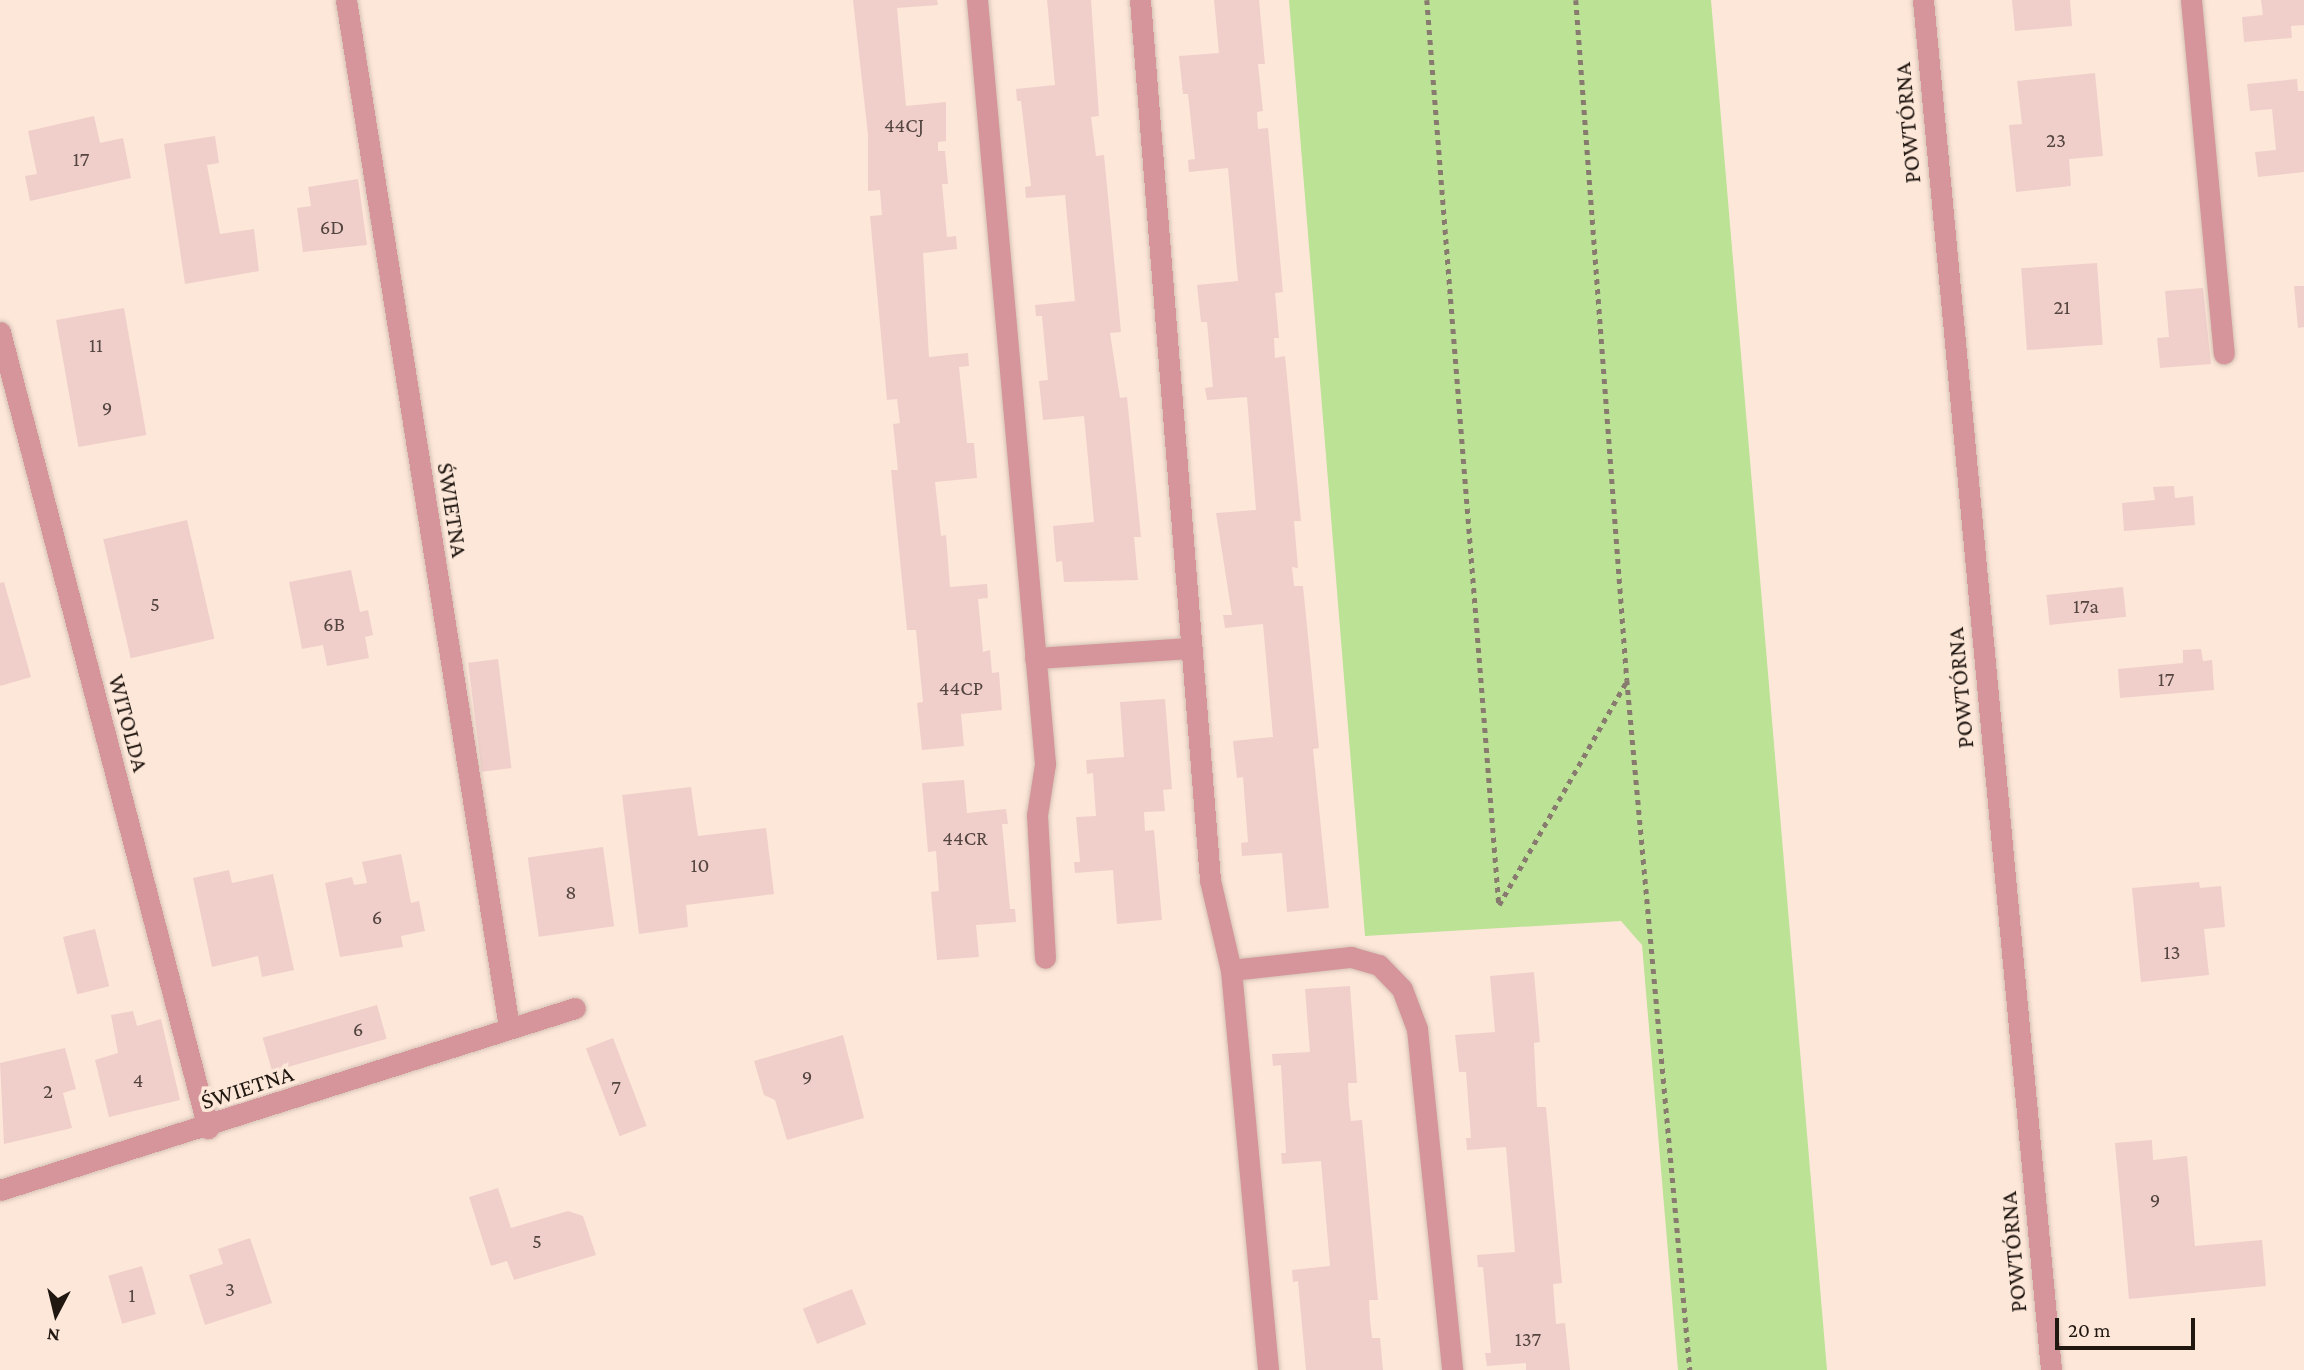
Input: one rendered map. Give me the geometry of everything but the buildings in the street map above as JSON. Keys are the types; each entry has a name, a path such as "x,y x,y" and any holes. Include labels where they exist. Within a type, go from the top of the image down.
{"street":[{"name":"ŚWIETNA","path":"346,0 509,1027"},
{"path":"977,0 1045,764 1037,815 1045,958"},
{"path":"1140,0 1210,880 1231,970 1268,1370"},
{"name":"POWTÓRNA","path":"1923,0 2051,1370"},
{"path":"2191,0 2224,353"},
{"name":"WITOLDA","path":"0,332 208,1128"},
{"path":"1035,658 1191,648"},
{"path":"1231,970 1351,957 1379,965 1402,989 1417,1029 1452,1370"},
{"name":"ŚWIETNA","path":"0,1190 208,1128 509,1027 575,1008"}],"path":[{"path":"1427,0 1499,905 1627,680"},
{"path":"1576,0 1627,680 1690,1370"}],"green space":[{"path":"1289,0 1711,0 1827,1370 1678,1370 1642,945 1621,921 1365,936"}]}
